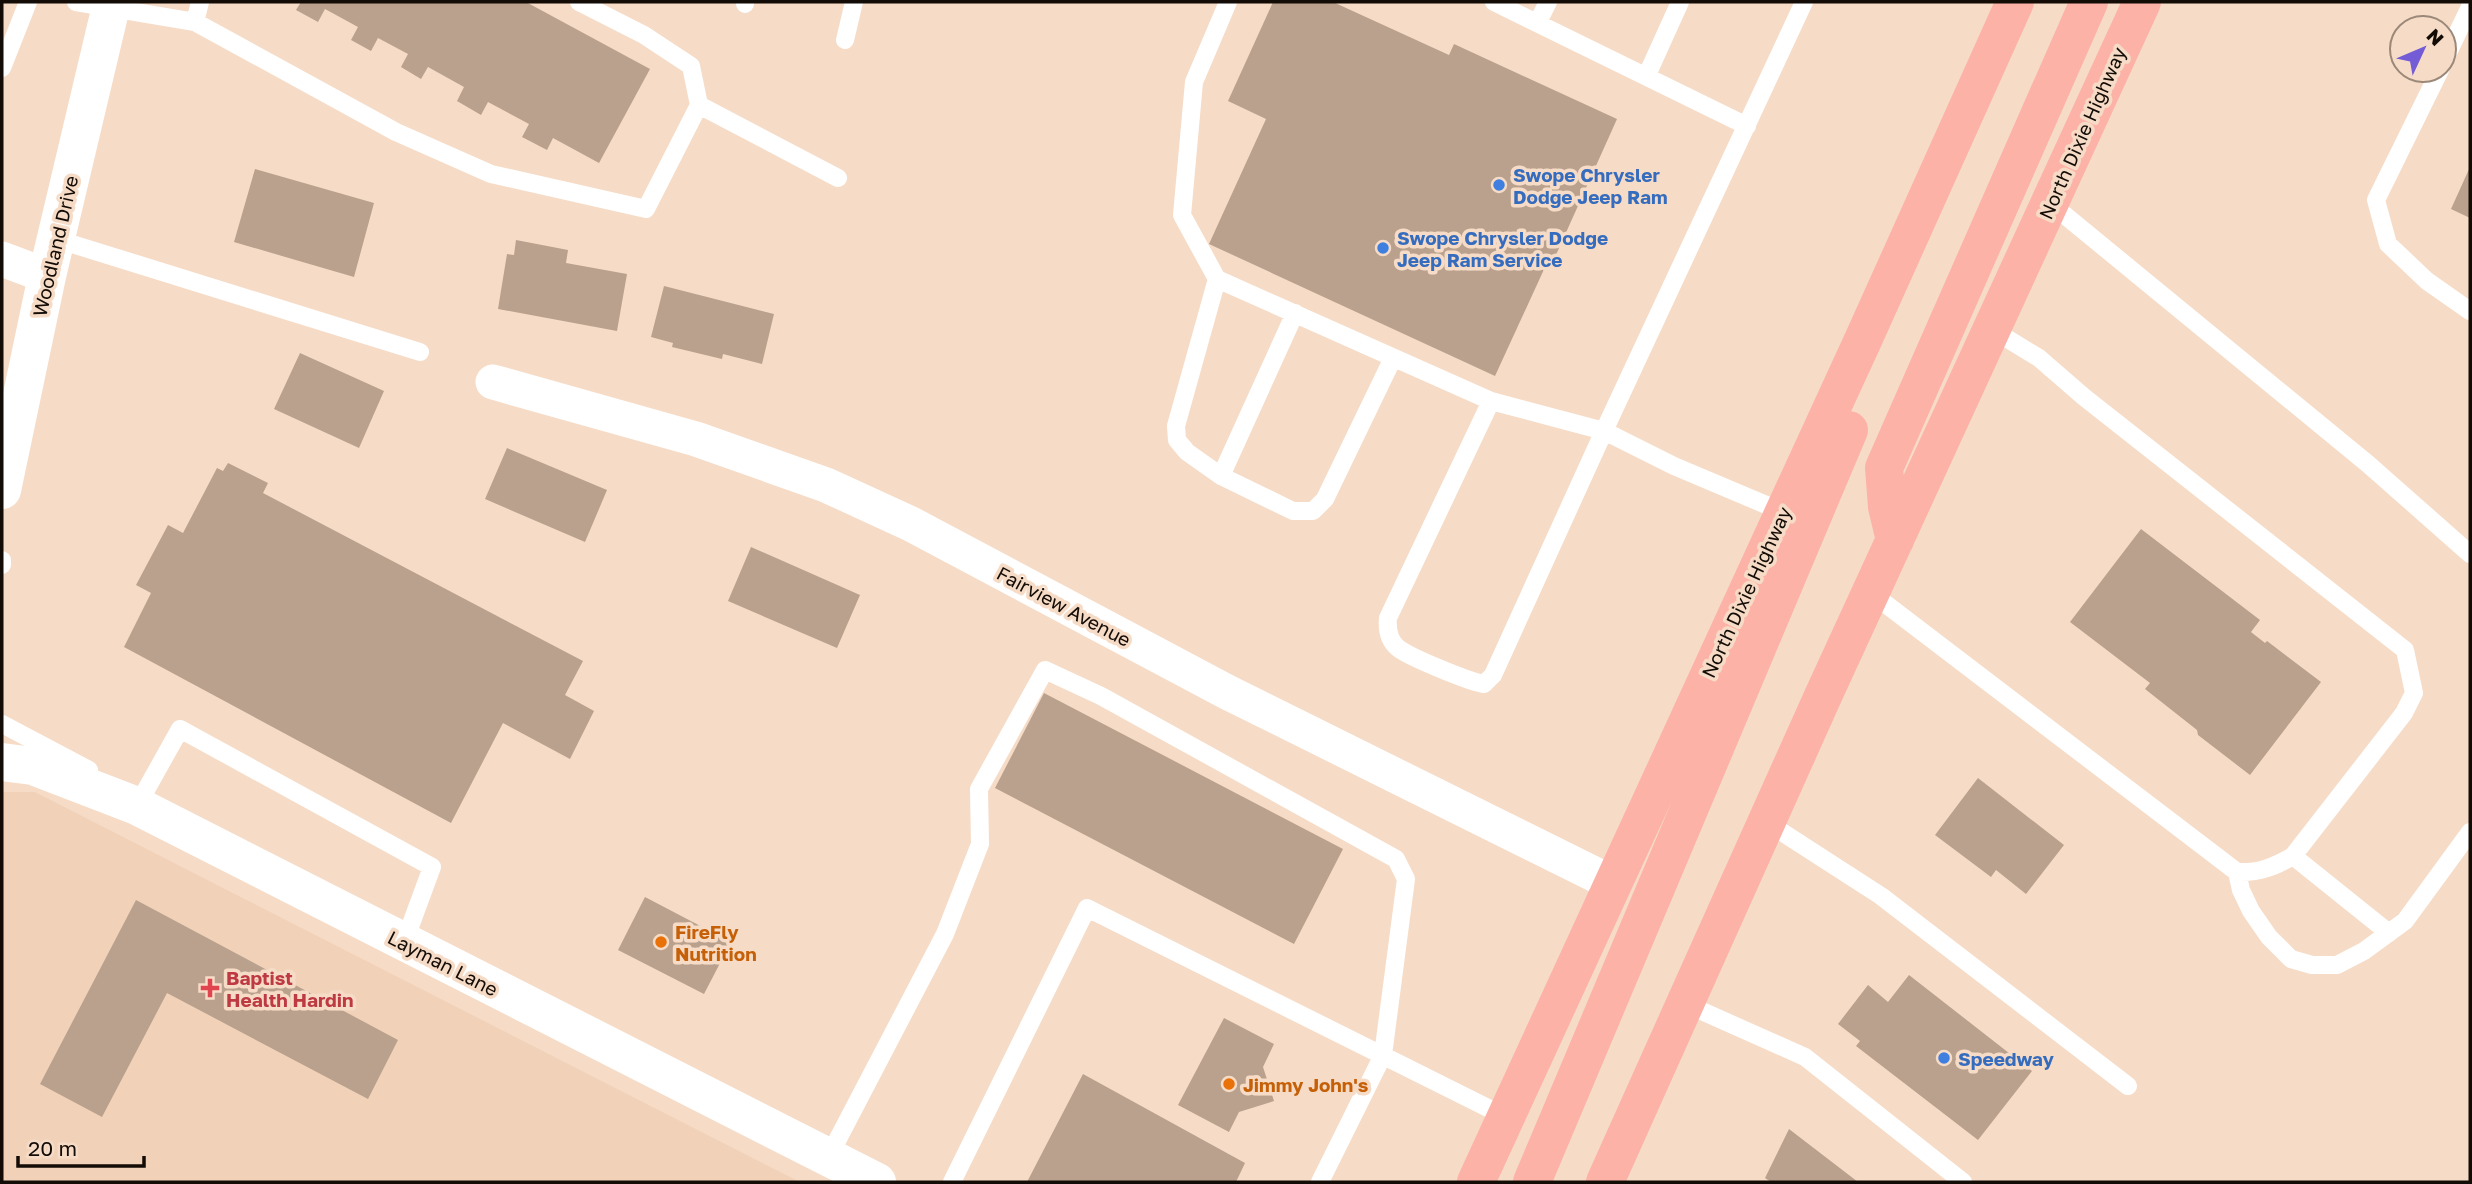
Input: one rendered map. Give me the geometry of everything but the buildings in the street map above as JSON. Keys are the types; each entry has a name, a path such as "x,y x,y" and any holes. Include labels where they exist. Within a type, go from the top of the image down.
{"main road":[{"name":"North Dixie Highway","path":"1476,1182 1863,340 2015,2"},
{"path":"1895,540 1884,468 2089,2"},
{"name":"North Dixie Highway","path":"1605,1182 2142,2"},
{"path":"1532,1182 1866,389 1863,340"}],"street":[{"name":"Woodland Drive","path":"2,490 56,239 100,4"},
{"path":"2,259 47,276"},
{"name":"Fairview Avenue","path":"493,382 696,439 838,491 911,524 1227,692 1614,884"},
{"name":"Layman Lane","path":"2,762 33,766 135,806 877,1182"}],"lane":[{"path":"2,68 28,2"},
{"path":"195,22 200,2"},
{"path":"100,4 195,22 396,132 491,174 646,209 698,105 691,66 644,36 579,2"},
{"path":"845,40 853,2"},
{"path":"1228,2 1195,82 1182,215 1217,279 1491,401 1604,431 1674,466 1783,512"},
{"path":"1494,2 1747,126"},
{"path":"1538,22 1548,2"},
{"path":"1647,75 1680,2"},
{"path":"1491,401 1388,618 1387,632 1398,648 1471,682 1484,684 1493,675 1804,2"},
{"path":"2458,29 2469,4"},
{"path":"2433,84 2376,200 2388,244 2427,281 2470,311"},
{"path":"698,105 838,178"},
{"path":"2050,203 2470,551"},
{"path":"56,239 420,352"},
{"path":"1217,279 1176,426 1177,440 1187,452 1221,476 1293,511 1313,511 1325,499 1393,358"},
{"path":"1221,476 1295,313"},
{"path":"1871,593 2237,872 2253,873 2275,867 2293,856 2404,713 2414,693 2404,650 2084,397 2039,358 1993,330"},
{"path":"2,560 2,565"},
{"path":"828,1158 945,933 979,844 979,789 1045,670 1101,696 1396,859 1406,879 1383,1055 1320,1182"},
{"path":"2,724 102,777 135,806 180,729 432,867 404,943"},
{"path":"1768,823 1881,896 2128,1086"},
{"path":"2237,872 2241,890 2251,911 2269,937 2291,959 2312,965 2337,965 2364,951 2405,922 2470,832"},
{"path":"2293,856 2389,933"},
{"path":"952,1182 1087,908 1506,1116"},
{"path":"1686,1004 1805,1056 1963,1182"}],"shaded area":[{"name":"Baptist Health Hardin","path":"2,792 35,792 800,1182 2,1182"}],"place":[{"name":"Swope Chrysler Dodge Jeep Ram","path":"1499,185"},
{"name":"Swope Chrysler Dodge Jeep Ram Service","path":"1383,248"},
{"name":"FireFly Nutrition","path":"661,942"},
{"name":"Baptist Health Hardin","path":"210,988"},
{"name":"Speedway","path":"1944,1058"},
{"name":"Jimmy John's","path":"1229,1084"}]}
